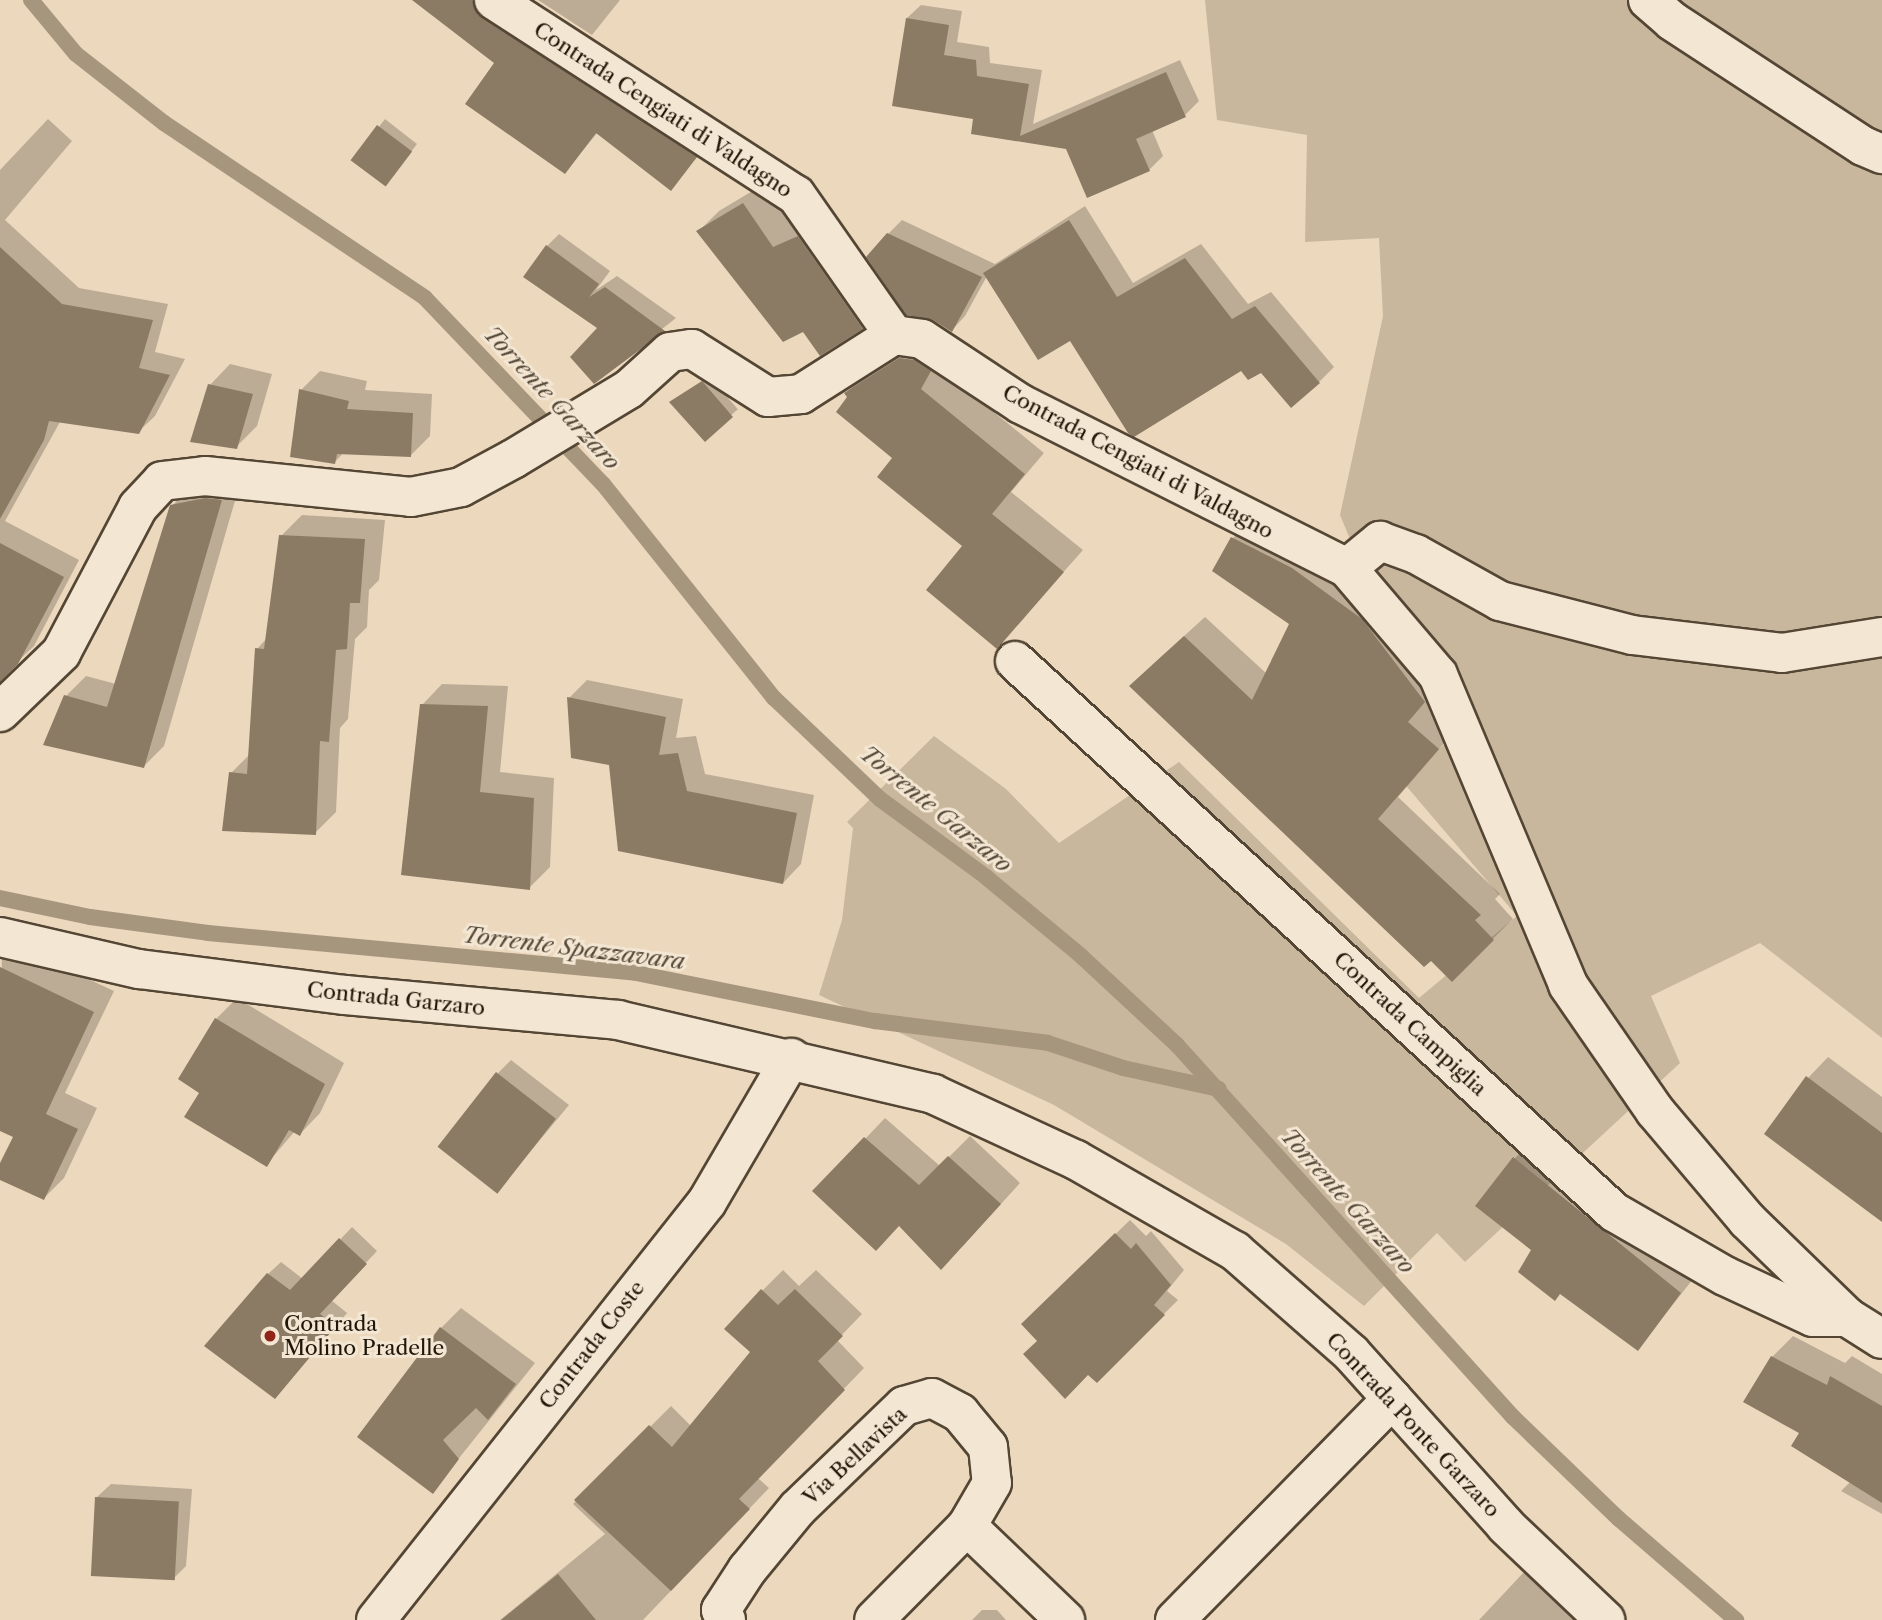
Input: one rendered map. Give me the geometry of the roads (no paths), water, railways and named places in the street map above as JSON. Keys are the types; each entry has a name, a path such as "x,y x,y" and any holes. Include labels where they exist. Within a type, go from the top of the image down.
{"street":[{"name":"Contrada Cengiati di Valdagno","path":"494,0 796,195 894,335 922,339 1021,404 1347,568"},
{"path":"1648,0 1672,21 1882,154"},
{"path":"0,712 61,653 138,507 162,481 205,476 411,497 461,487 513,458 629,389 670,352 692,349 768,397 801,394 894,335"},
{"path":"1882,637 1782,653 1632,635 1500,601 1416,554 1380,541 1347,568 1438,674 1568,985 1655,1111 1730,1200 1847,1317 1882,1339"},
{"name":"Contrada Campiglia","path":"1015,661 1614,1212 1725,1276 1813,1317 1847,1317"},
{"name":"Contrada Garzaro","path":"0,937 139,969 345,995 618,1020 791,1058"},
{"name":"Contrada Ponte Garzaro","path":"791,1058 933,1094 1076,1160 1235,1251 1351,1353 1506,1526 1605,1620"},
{"name":"Contrada Coste","path":"376,1620 707,1202 791,1058"},
{"name":"Via Bellavista","path":"726,1620 721,1610 755,1559 798,1508 904,1406 932,1398 960,1413 988,1447 992,1483 967,1525 874,1620"},
{"path":"1175,1620 1392,1399"},
{"path":"967,1525 1065,1620"}],"waterway":[{"name":"Torrente Garzaro","path":"31,0 76,54 164,123 425,298 603,484 774,698 880,799 986,877 1081,956 1177,1045 1513,1417 1619,1519 1736,1620"},
{"name":"Torrente Spazzavara","path":"0,898 90,917 208,933 636,973 875,1021 1048,1043 1123,1068 1219,1089"}],"place":[{"name":"Contrada Molino Pradelle","path":"270,1336"}]}
